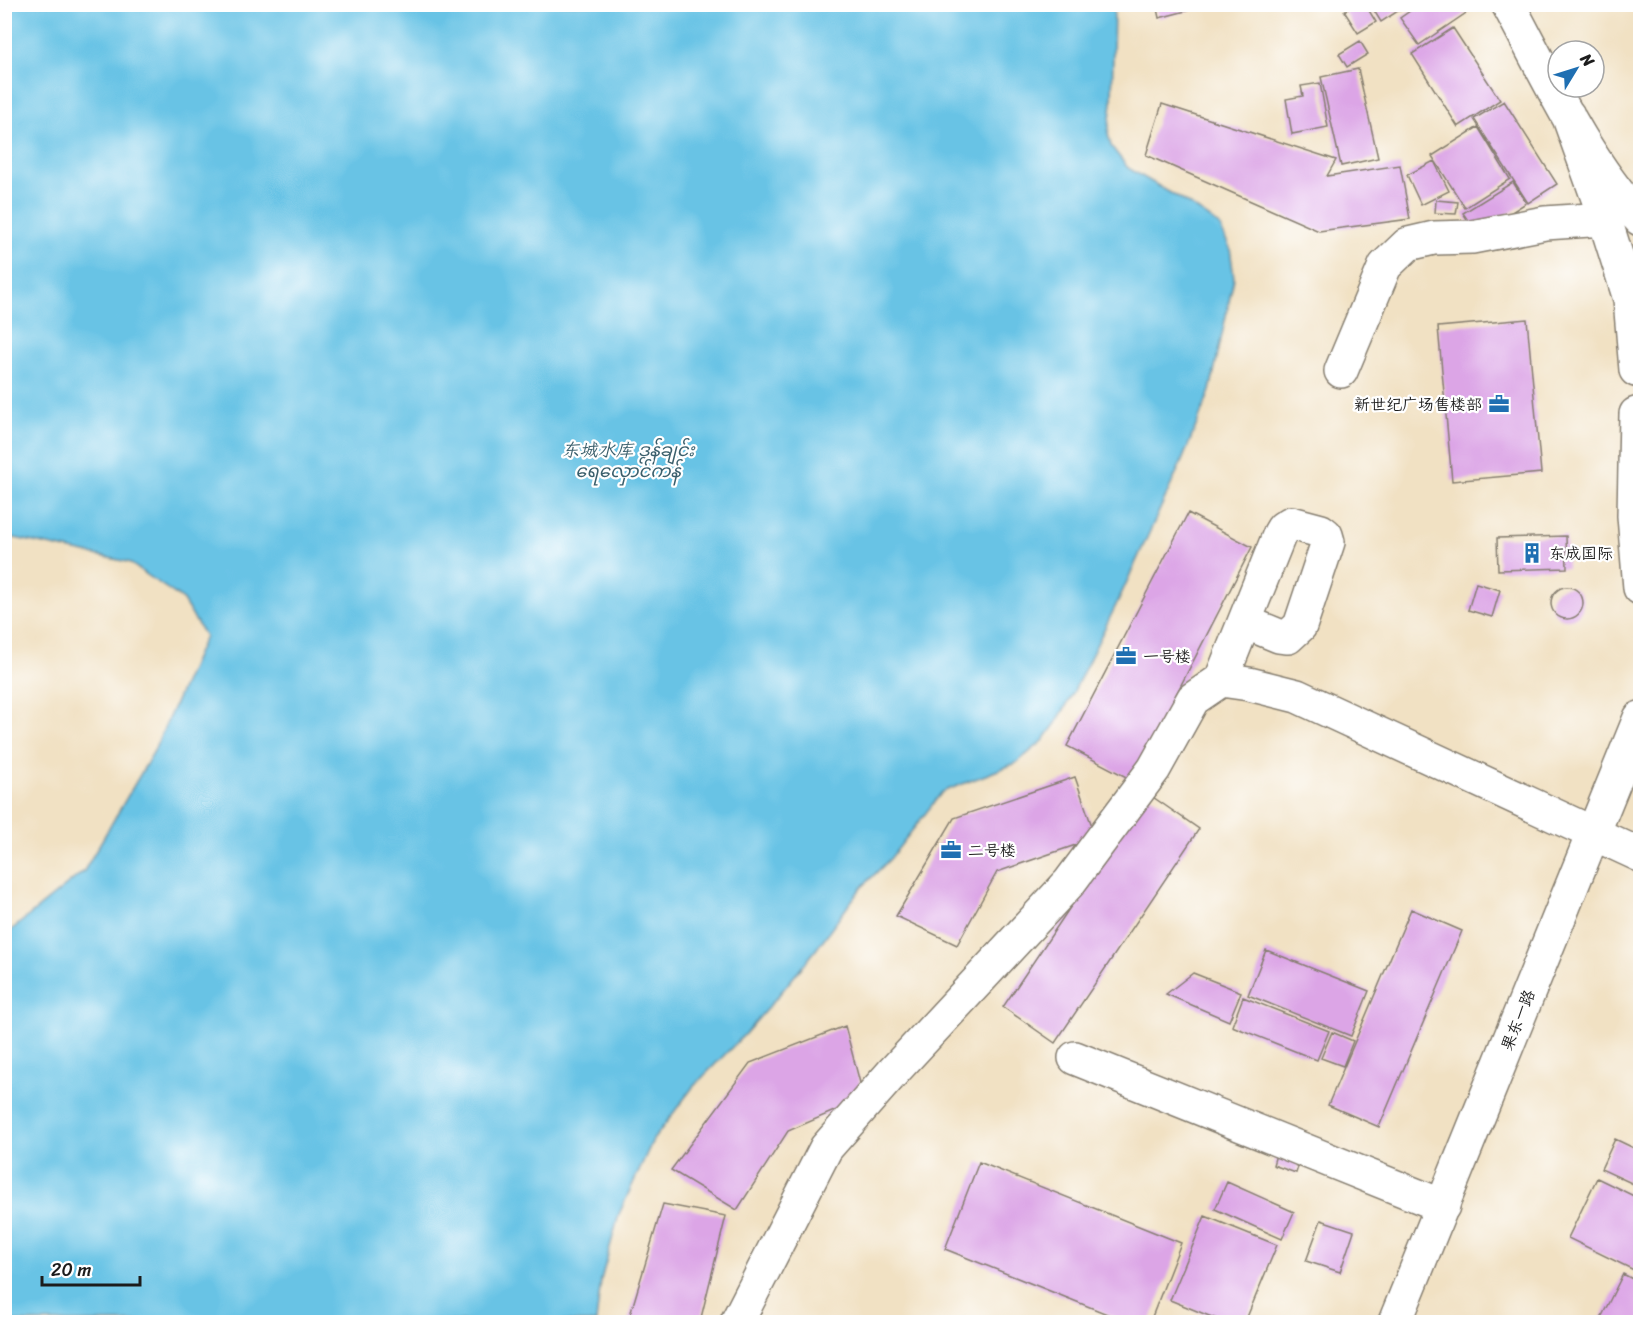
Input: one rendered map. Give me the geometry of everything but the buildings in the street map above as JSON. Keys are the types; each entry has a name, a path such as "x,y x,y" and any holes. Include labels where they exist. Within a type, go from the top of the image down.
{"main road":[{"path":"1508,4 1568,115 1618,195 1641,219"},
{"path":"1568,115 1630,298 1639,362 1633,384 1638,418 1634,516 1641,588"},
{"path":"1341,371 1385,266 1408,244 1434,238 1472,237 1545,223 1605,219"},
{"path":"737,1323 826,1148 894,1071 1069,883 1154,769 1193,699 1221,680 1245,622"},
{"path":"1221,680 1297,696 1641,855"},
{"name":"果东一路","path":"1395,1323 1641,718"},
{"path":"1075,1058 1443,1206"}],"water":[{"name":"东城水库 ဒွန်ချင်း ရေလှောင်ကန်","path":"5,4 1114,5 1112,103 1108,134 1111,146 1128,168 1219,225 1230,248 1234,278 1210,391 1182,461 1069,701 1043,741 1016,763 942,792 890,859 861,888 815,951 778,996 745,1034 693,1087 653,1140 619,1214 601,1280 596,1322 5,1322 5,935 84,871 154,751 205,636 182,599 128,562 5,536"}],"place":[{"name":"新世纪广场售楼部","path":"1499,404"},
{"name":"东成国际","path":"1532,553"},
{"name":"一号楼","path":"1126,656"},
{"name":"二号楼","path":"951,850"}]}
